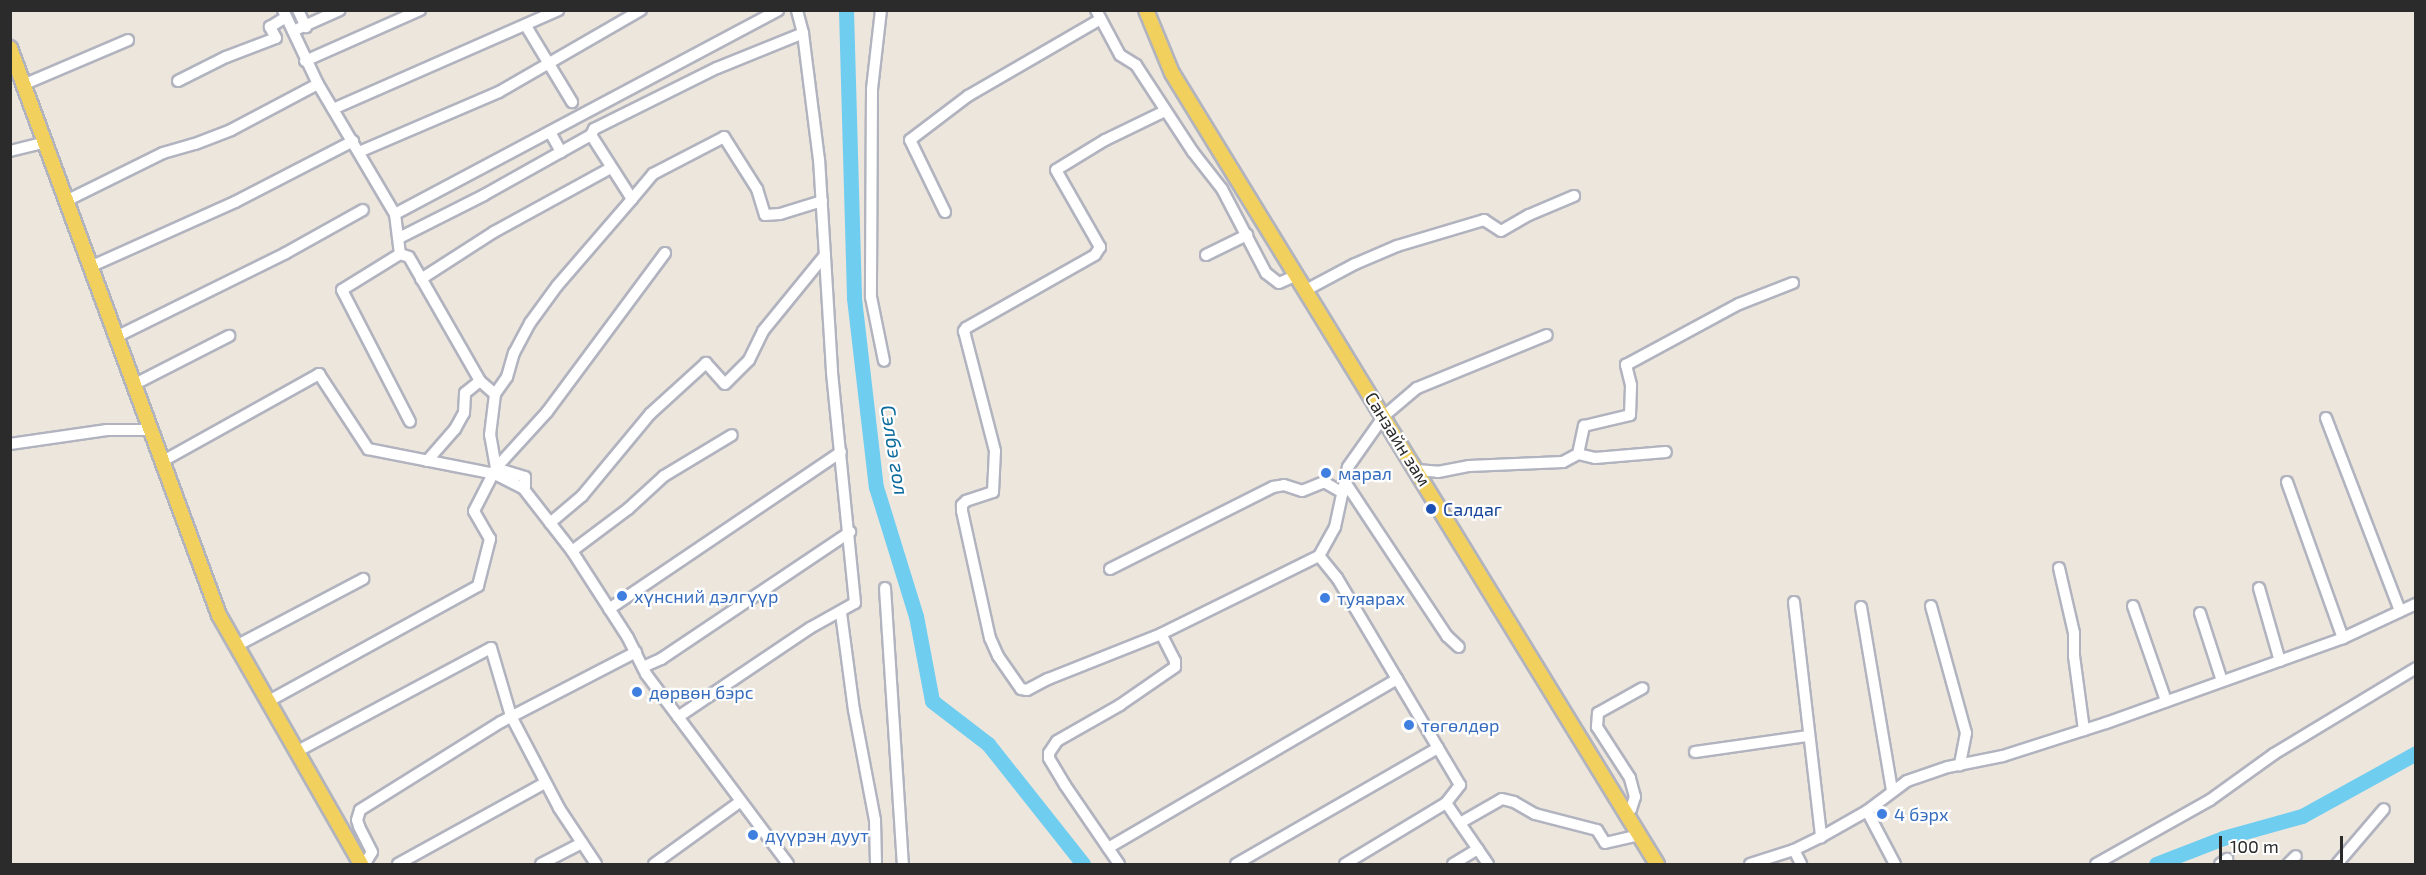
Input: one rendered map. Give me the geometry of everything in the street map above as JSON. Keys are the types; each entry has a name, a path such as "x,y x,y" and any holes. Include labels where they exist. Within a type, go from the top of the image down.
{"main road":[{"name":"Санзайн зам","path":"1146,10 1173,73 1657,864"},
{"path":"10,48 68,200 219,615 360,864"}],"street":[{"path":"298,10 306,27"},
{"path":"293,31 340,10"},
{"path":"305,61 420,10"},
{"path":"333,109 558,10"},
{"path":"359,152 499,92 641,10"},
{"path":"395,214 778,10"},
{"path":"678,717 810,628 852,607 856,599 832,371 822,201 803,33 796,10"},
{"path":"881,10 872,89 871,297 885,361"},
{"path":"178,81 226,57 276,38 270,27 284,14 305,61 395,214 400,254"},
{"path":"945,212 910,140 968,96 1097,15 1120,55 1136,65 1165,111 1222,189 1266,273 1276,283 1297,275"},
{"path":"526,26 572,102"},
{"path":"399,238 484,195 561,152 591,135 594,129 717,68 803,33"},
{"path":"25,84 129,40"},
{"path":"68,200 163,153 231,130 318,84"},
{"path":"1165,111 1105,140 1056,170 1100,247 1095,255 966,328 964,336 995,451 995,485 993,492 988,496 962,505 962,511 990,638 998,656 1021,689 1027,690 1048,679 1161,634 1319,556 1335,527 1348,467 1384,416 1417,388 1547,335"},
{"path":"550,132 561,152"},
{"path":"591,135 632,199"},
{"path":"496,471 490,435 495,394 507,377 514,353 530,323 557,286 652,174 723,137 757,189 765,214 780,214 822,201"},
{"path":"92,266 235,202 353,141"},
{"path":"10,151 46,142"},
{"path":"421,279 494,232 611,168"},
{"path":"1306,290 1355,264 1407,242 1484,220 1501,231 1529,215 1574,196"},
{"path":"118,336 286,254 363,210"},
{"path":"1206,255 1247,235"},
{"path":"267,702 478,586 490,539 474,511 496,471 547,412 665,253"},
{"path":"400,254 409,257 480,381 495,394"},
{"path":"400,254 342,290 410,422"},
{"path":"550,524 582,496 650,414 706,363 725,384 749,360 763,331 825,255"},
{"path":"1578,454 1584,426 1630,415 1632,385 1626,366 1739,304 1793,283"},
{"path":"135,384 229,336"},
{"path":"163,461 320,374 368,448 427,461 525,477 523,488 572,551 636,652 643,667 788,864"},
{"path":"427,461 455,429 464,414 465,393 480,381"},
{"path":"2326,418 2400,611"},
{"path":"10,444 106,430 152,430"},
{"path":"572,551 628,509 663,476 732,435"},
{"path":"609,609 841,452"},
{"path":"1417,470 1438,472 1468,466 1563,462 1578,454 1595,458 1666,452"},
{"path":"1110,569 1273,487 1284,485 1302,492 1324,482 1344,487 1447,636 1459,647"},
{"path":"2287,482 2343,638"},
{"path":"643,667 662,659 850,532"},
{"path":"1319,556 1337,578 1460,785 1446,803 1345,864"},
{"path":"2058,568 2074,633 2074,656 2084,730"},
{"path":"236,646 363,579"},
{"path":"885,588 903,864"},
{"path":"2259,588 2280,661"},
{"path":"1794,602 1807,736 1816,783 1821,837"},
{"path":"1750,864 1794,850 1821,837 1867,811 1907,781 1960,765 2002,756 2084,730 2343,638 2415,604"},
{"path":"1931,606 1966,733 1960,765"},
{"path":"2133,606 2166,701"},
{"path":"1861,607 1892,790"},
{"path":"842,613 854,710 875,820 876,864"},
{"path":"2200,613 2222,681"},
{"path":"1119,864 1065,785 1049,758 1049,753 1057,741 1120,705 1175,667 1175,661 1161,634"},
{"path":"296,752 491,648 511,716 545,783 596,864"},
{"path":"360,864 367,860 372,852 357,820 360,810 511,716 636,652"},
{"path":"2096,864 2210,800 2274,754 2415,668"},
{"path":"1108,848 1397,679"},
{"path":"1627,813 1635,797 1630,778 1597,727 1598,713 1643,688"},
{"path":"1695,752 1807,736"},
{"path":"1236,864 1438,748"},
{"path":"398,864 545,783"},
{"path":"1460,823 1502,799 1514,802 1535,814 1597,830 1605,843 1640,835"},
{"path":"654,864 741,801"},
{"path":"1446,803 1488,864"},
{"path":"2337,864 2384,809"},
{"path":"1867,811 1895,864"},
{"path":"541,864 582,843"},
{"path":"1453,864 1478,849"},
{"path":"1794,850 1801,864"}],"waterway":[{"name":"Сэлбэ гол","path":"846,10 854,298 876,487 916,616 932,701 988,744 1083,864"},
{"path":"2156,864 2223,838 2302,816 2416,753"}],"place":[{"name":"марал","path":"1326,473"},
{"name":"Салдаг","path":"1431,509"},
{"name":"хүнсний дэлгүүр","path":"622,596"},
{"name":"туяарах","path":"1325,598"},
{"name":"дөрвөн бэрс","path":"637,692"},
{"name":"төгөлдөр","path":"1409,725"},
{"name":"4 бэрх","path":"1882,814"},
{"name":"дүүрэн дуут","path":"753,835"}]}
